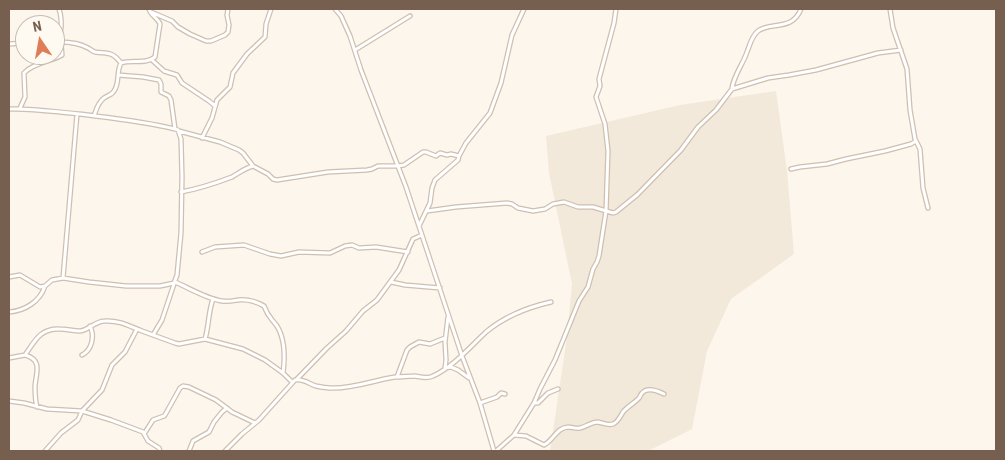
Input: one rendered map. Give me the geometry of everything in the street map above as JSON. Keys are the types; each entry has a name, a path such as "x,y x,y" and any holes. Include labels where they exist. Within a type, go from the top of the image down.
{"street":[{"path":"150,10 172,21 190,34 206,41 211,41 228,32 228,9"},
{"path":"202,138 220,96 230,87 233,73 247,54 265,37 266,24 271,9"},
{"path":"335,9 346,25 398,166 462,356 480,403 494,451 514,435 534,403 555,360 579,301 588,287 601,248 606,211 608,151 605,124 596,97 616,9"},
{"path":"419,226 431,200 435,180 458,160 458,156 466,143 490,113 501,83 512,35 524,9"},
{"path":"427,211 507,203 518,208 539,210 564,202 578,207 593,207 616,212 637,195 686,144 698,127 716,110 732,88 748,52 750,42 756,32 762,28 788,23 795,18 801,9"},
{"path":"890,9 893,28 908,77 910,110 916,141 920,149 922,188 928,208"},
{"path":"120,63 126,61 142,62 152,60 155,57 160,24 150,10"},
{"path":"355,50 410,16"},
{"path":"65,41 88,47 95,52 109,53 120,63"},
{"path":"732,88 764,79 816,70 878,53 901,50"},
{"path":"152,60 164,71 177,75 182,83 215,106"},
{"path":"94,116 101,101 114,91 120,63"},
{"path":"19,109 25,97 24,73 29,68 37,65"},
{"path":"118,75 159,80 161,82 161,92 169,96 171,100 176,130 181,138 181,233 177,275 162,320 153,335"},
{"path":"9,109 30,108 143,122 190,133 239,150 254,166 273,179 278,180 328,172 372,169 378,166 398,166 407,164 423,152 436,156 440,153 458,156"},
{"path":"63,278 77,114"},
{"path":"791,169 827,164 846,158 885,151 916,141"},
{"path":"181,192 219,182 254,166"},
{"path":"225,451 267,412 292,382 346,331 363,311 377,300 399,270 413,239 422,235"},
{"path":"202,252 215,247 243,245 281,256 300,252 330,253 352,245 359,248 376,247 408,252"},
{"path":"9,277 20,275 40,286 45,286"},
{"path":"9,312 19,311 36,301 45,286 52,280 63,278 126,286 160,286 174,283 224,302 249,301 264,306 266,314 276,325 282,338 283,373"},
{"path":"391,282 405,286 440,288"},
{"path":"205,339 208,330 209,309 213,299"},
{"path":"297,379 315,386 341,388 397,377 432,377 462,356 487,332 508,317 541,304 552,302"},
{"path":"445,368 448,314"},
{"path":"25,355 38,337 45,331 59,329 79,331 95,323 116,321 126,323 137,329 179,344 205,339 243,349 265,360 292,382"},
{"path":"82,356 87,352 93,340 90,326"},
{"path":"45,451 78,420 82,411 102,390 112,365 125,352 137,329"},
{"path":"397,377 407,350 410,347 419,342 430,344 446,337"},
{"path":"9,358 25,355 35,360 38,371 35,389 38,407"},
{"path":"445,368 451,366 470,379"},
{"path":"144,434 153,420 165,415 178,391 183,386 216,400 255,423"},
{"path":"534,403 538,403 548,393 558,389"},
{"path":"514,435 526,436 544,445 561,429 568,427 580,428 597,422 613,424 619,420 646,390 653,390 664,394"},
{"path":"480,403 501,393 505,394"},
{"path":"9,401 24,403 47,410 82,411 111,420 143,432 148,441 159,448 160,451"},
{"path":"189,451 193,441 209,432 218,417 227,408"}],"shaded area":[{"path":"776,91 787,171 794,254 731,299 707,351 692,429 648,451 550,451 567,337 572,284 549,173 546,136 680,105"}]}
